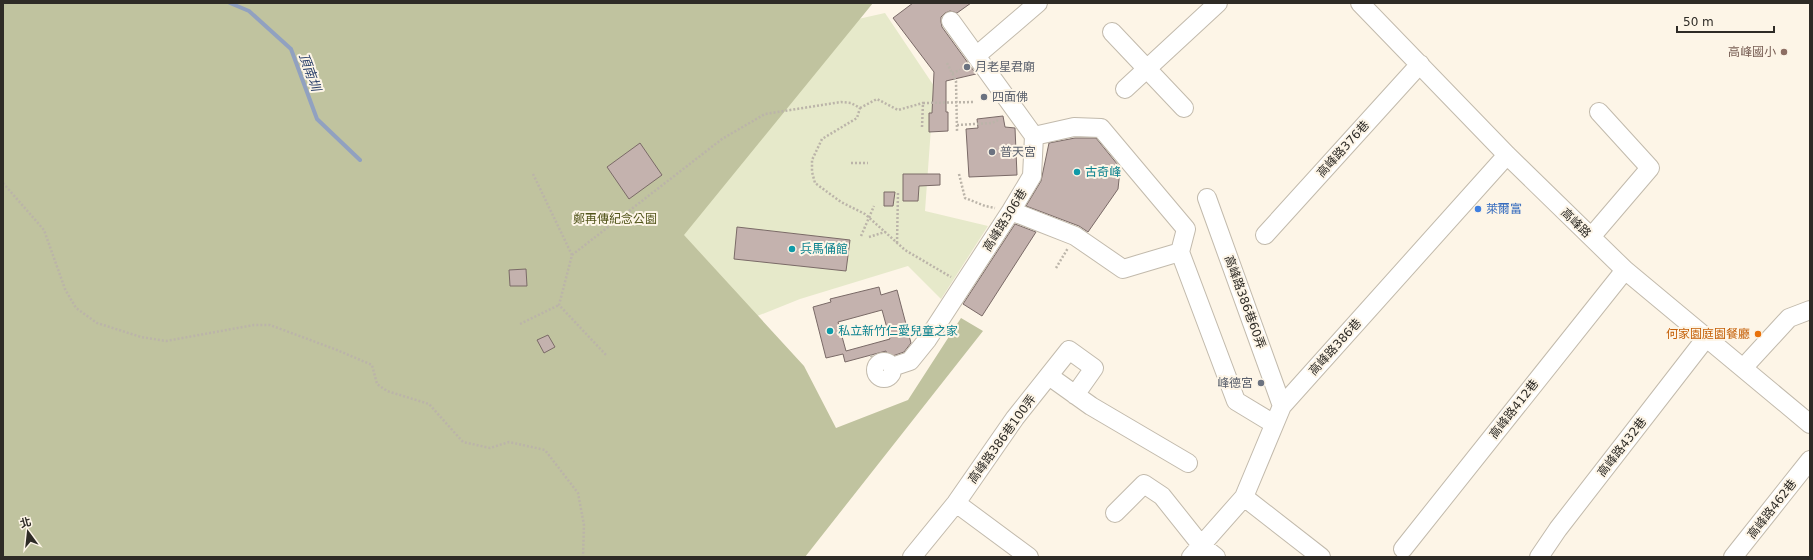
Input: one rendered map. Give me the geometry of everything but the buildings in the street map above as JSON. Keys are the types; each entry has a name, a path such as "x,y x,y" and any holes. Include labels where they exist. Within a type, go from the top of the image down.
{"street":[{"path":"976,56 1038,3"},
{"path":"1125,89 1218,3"},
{"name":"高峰路","path":"1360,3 1507,155 1625,270 1810,424"},
{"path":"951,21 1034,136 1074,127 1101,128 1186,229 1180,252 1236,401 1274,424"},
{"path":"1112,32 1184,108"},
{"name":"高峰路376巷","path":"1265,235 1420,64"},
{"path":"1591,237 1650,168 1599,112"},
{"name":"高峰路306巷","path":"884,370 910,361 927,340 1011,211 1032,176 1034,136"},
{"name":"高峰路386巷","path":"1196,551 1244,497 1282,406 1507,155"},
{"name":"高峰路386巷60弄","path":"1207,198 1282,406"},
{"path":"1011,211 1075,236 1123,269 1180,252"},
{"name":"高峰路412巷","path":"1403,549 1625,270"},
{"path":"1743,368 1789,318 1810,310"},
{"name":"高峰路432巷","path":"1539,557 1558,529 1706,338"},
{"name":"高峰路386巷100弄","path":"912,557 956,503 1015,418 1068,350 1094,368 1075,394"},
{"path":"1049,376 1091,406 1188,463"},
{"name":"高峰路462巷","path":"1733,557 1810,460"},
{"path":"1115,513 1144,484 1162,496 1196,551 1216,557"},
{"path":"1244,497 1321,557"},
{"path":"956,503 1029,557"}],"path":[{"path":"947,63 956,81 957,130"},
{"path":"952,73 960,70"},
{"path":"951,277 904,250 869,217 841,202 815,183 812,172 812,160 822,139 856,118 860,108 877,99 898,110 923,103 974,102"},
{"path":"520,324 559,305 572,255 722,139 765,114 841,102 851,103 860,108"},
{"path":"922,126 923,103"},
{"path":"986,120 992,123"},
{"path":"957,125 992,123 998,120"},
{"path":"851,163 868,162"},
{"path":"533,174 572,255"},
{"path":"959,174 965,198 985,206 1011,211"},
{"path":"3,183 44,230 65,289 76,308 97,323 142,337 166,341 254,325 270,325 338,350 372,365 377,384 387,391 429,404 463,442 490,448 509,442 544,450 578,493 584,525 582,557"},
{"path":"898,192 898,243"},
{"path":"861,236 874,206"},
{"path":"869,237 885,232"},
{"path":"1056,268 1075,236"},
{"path":"559,305 607,356"},
{"path":"871,355 884,370"}],"green space":[{"path":"3,3 873,3 684,235 804,366 836,428 908,400 961,318 983,331 805,557 3,557"},
{"name":"鄭再傳紀念公園","path":"885,13 934,86 925,211 988,226 941,299 908,266 800,299 557,396 557,86"}],"waterway":[{"name":"頂南圳","path":"230,3 249,11 291,49 317,119 360,160"}],"place":[{"name":"高峰國小","path":"1784,52"},
{"name":"月老星君廟","path":"967,67"},
{"name":"四面佛","path":"984,97"},
{"name":"普天宮","path":"992,152"},
{"name":"古奇峰","path":"1077,172"},
{"name":"萊爾富","path":"1478,209"},
{"name":"兵馬俑館","path":"792,249"},
{"name":"私立新竹仁愛兒童之家","path":"830,331"},
{"name":"何家園庭園餐廳","path":"1758,334"},
{"name":"峰德宮","path":"1261,383"}]}
